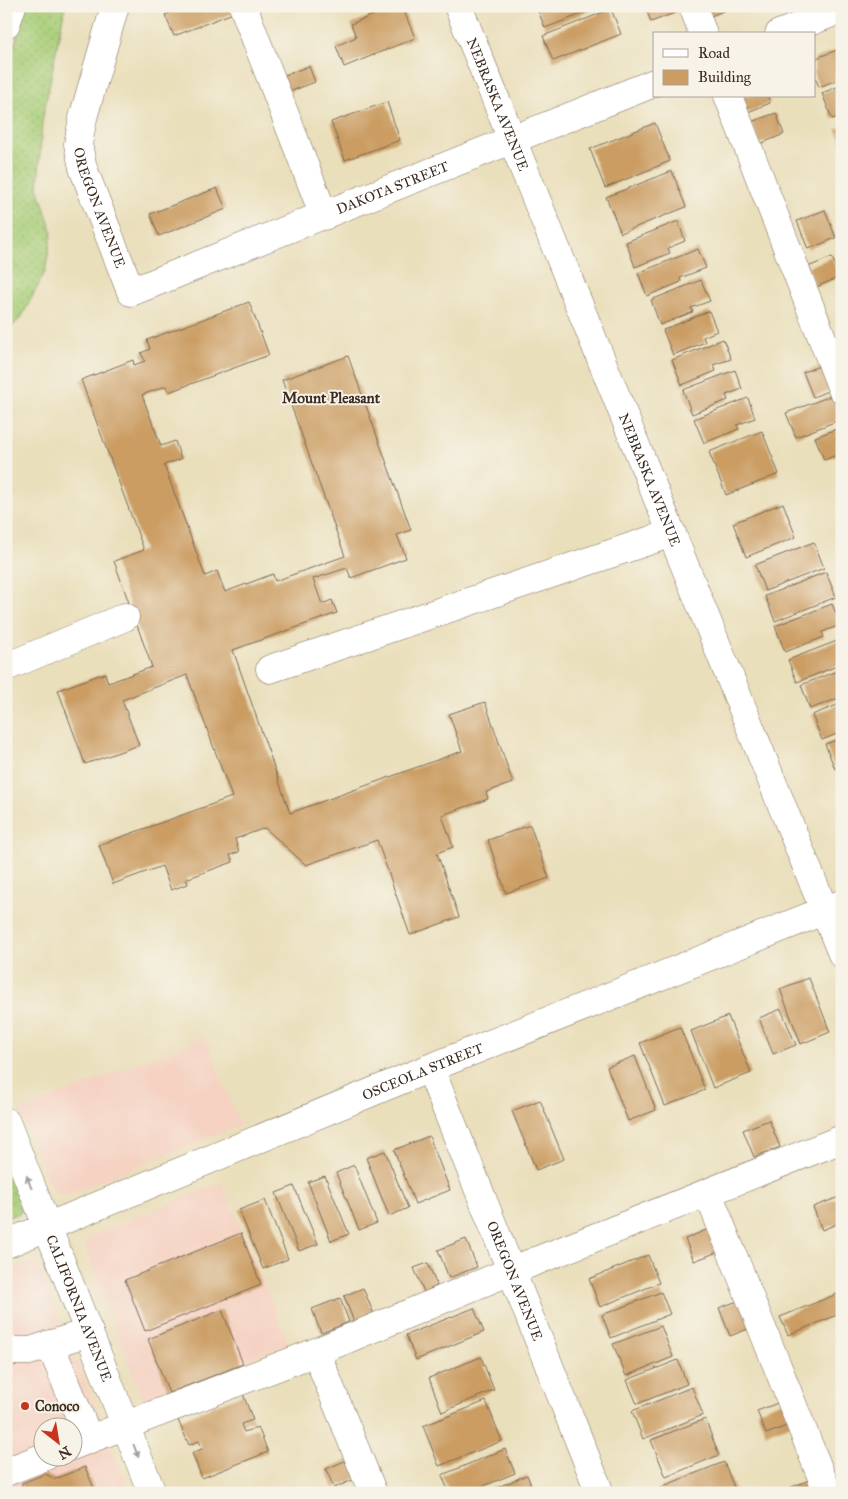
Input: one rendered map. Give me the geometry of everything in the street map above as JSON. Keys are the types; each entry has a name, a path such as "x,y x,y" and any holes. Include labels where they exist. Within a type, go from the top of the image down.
{"main road":[{"path":"6,24 12,6"},
{"name":"OREGON AVENUE","path":"115,6 83,118 78,144 83,168 132,292"},
{"path":"243,6 324,216"},
{"name":"NEBRASKA AVENUE","path":"458,6 672,533 833,907 842,954"},
{"path":"693,6 702,32"},
{"path":"784,32 842,9"},
{"name":"DAKOTA STREET","path":"132,292 653,83"},
{"path":"729,98 842,389"},
{"path":"270,669 672,533"},
{"path":"6,667 125,617"},
{"name":"OSCEOLA STREET","path":"6,1244 430,1068 833,907"},
{"name":"OREGON AVENUE","path":"430,1068 600,1493"},
{"name":"CALIFORNIA AVENUE","path":"6,1122 152,1493"},
{"path":"82,1443 316,1352 511,1271 842,1139"},
{"path":"708,1193 828,1493"},
{"path":"6,1351 30,1350 89,1332"},
{"path":"50,1344 73,1416"},
{"path":"316,1352 373,1493"},
{"path":"6,1472 32,1462"}],"shaded area":[{"path":"205,1037 240,1125 66,1195 54,1192 19,1111"},
{"path":"222,1182 289,1344 144,1403 86,1251 86,1241 96,1234"},
{"path":"20,1264 35,1264 43,1276 130,1493 6,1493 6,1269"}],"green space":[{"path":"26,6 65,6 42,122 38,188 52,232 45,272 21,318 6,332 6,74"},
{"path":"6,1160 23,1208 20,1213 6,1218"}],"building":[{"path":"187,6 230,6 233,13 174,36 165,15"},
{"path":"395,6 402,6 415,38 344,67 336,46 356,37 351,24"},
{"path":"536,6 590,6 592,10 545,28"},
{"path":"645,6 675,6 677,12 651,22"},
{"path":"707,6 735,6 711,16"},
{"path":"611,9 621,34 553,61 543,36"},
{"path":"842,48 842,78 819,87 816,80 816,58"},
{"path":"309,66 315,82 289,92 282,76"},
{"path":"842,85 842,116 832,119 822,93"},
{"path":"737,98 769,98 770,103 743,114"},
{"path":"387,102 400,140 345,160 331,122"},
{"path":"776,113 784,134 760,144 751,122"},
{"path":"655,123 670,161 605,188 590,149"},
{"path":"842,126 842,144 836,129"},
{"path":"672,171 686,207 621,233 606,197"},
{"path":"217,188 226,209 159,236 150,214"},
{"path":"825,210 836,238 808,249 797,221"},
{"path":"678,221 685,241 668,248 670,253 635,267 626,242"},
{"path":"698,249 706,268 680,278 681,282 647,296 638,273"},
{"path":"832,257 840,277 816,287 808,267"},
{"path":"701,280 710,301 691,308 693,312 660,325 651,300"},
{"path":"249,302 269,355 169,392 166,386 142,395 161,446 175,441 181,459 164,465 205,576 217,571 225,592 273,574 275,581 345,556 282,380 348,356 411,530 397,535 406,558 351,578 347,568 313,579 322,604 332,600 337,613 233,650 290,813 462,751 449,714 485,702 513,783 486,792 488,799 442,815 453,847 437,853 459,917 410,935 377,840 306,865 265,828 235,839 239,852 230,855 233,862 186,879 188,884 171,890 162,866 113,884 99,845 232,797 187,675 122,700 139,745 85,764 58,690 105,673 108,683 152,667 114,561 144,550 81,380 133,360 134,365 145,361 141,353 150,349 147,340"},
{"path":"709,311 717,331 703,337 705,342 673,355 663,330"},
{"path":"723,339 731,359 713,365 716,371 682,385 672,360"},
{"path":"825,364 835,388 813,397 803,372"},
{"path":"735,370 742,389 726,395 728,400 692,414 683,390"},
{"path":"836,394 842,408 842,419 796,437 786,413"},
{"path":"748,398 755,418 737,425 739,429 704,443 694,419"},
{"path":"842,427 842,453 824,460 815,437"},
{"path":"762,431 779,474 726,495 709,452"},
{"path":"783,503 796,537 746,557 733,523"},
{"path":"814,542 824,568 765,591 755,565"},
{"path":"826,572 836,597 775,621 765,596"},
{"path":"832,604 841,625 822,632 824,637 785,652 775,626"},
{"path":"842,639 842,664 797,682 788,660"},
{"path":"842,669 842,697 810,709 801,685"},
{"path":"842,703 842,732 822,740 812,715"},
{"path":"842,738 842,766 835,769 825,744"},
{"path":"530,825 549,878 506,893 488,840"},
{"path":"809,978 830,1032 801,1044 780,989"},
{"path":"781,1009 796,1045 773,1054 759,1018"},
{"path":"728,1016 751,1073 713,1088 691,1031"},
{"path":"680,1027 705,1090 665,1106 640,1043"},
{"path":"635,1056 656,1110 628,1121 607,1067"},
{"path":"540,1100 564,1159 536,1170 512,1111"},
{"path":"769,1120 780,1147 754,1157 743,1130"},
{"path":"429,1136 450,1190 415,1204 394,1150"},
{"path":"385,1151 408,1208 389,1216 366,1158"},
{"path":"354,1165 377,1223 359,1230 336,1173"},
{"path":"325,1176 349,1234 331,1241 308,1182"},
{"path":"294,1186 318,1244 299,1251 276,1193"},
{"path":"842,1196 842,1222 822,1230 813,1207"},
{"path":"265,1200 288,1259 263,1269 239,1210"},
{"path":"713,1227 723,1250 694,1261 685,1239"},
{"path":"241,1233 261,1285 145,1331 125,1280"},
{"path":"466,1239 477,1267 449,1278 438,1250"},
{"path":"648,1255 659,1283 600,1307 589,1279"},
{"path":"428,1263 437,1286 424,1292 414,1268"},
{"path":"363,1288 374,1314 354,1322 344,1296"},
{"path":"661,1292 670,1314 611,1338 602,1315"},
{"path":"837,1294 842,1307 842,1313 788,1335 780,1317"},
{"path":"340,1298 349,1322 321,1333 312,1309"},
{"path":"743,1299 753,1327 730,1336 719,1308"},
{"path":"474,1308 484,1332 416,1360 406,1335"},
{"path":"222,1310 243,1364 169,1393 148,1339"},
{"path":"661,1326 673,1357 626,1376 613,1344"},
{"path":"481,1357 494,1390 442,1412 429,1378"},
{"path":"678,1360 687,1384 637,1404 627,1380"},
{"path":"692,1387 703,1415 643,1439 632,1411"},
{"path":"243,1394 253,1420 241,1424 244,1432 258,1427 268,1452 202,1478 192,1453 202,1449 199,1441 189,1445 178,1420"},
{"path":"486,1401 502,1441 439,1466 423,1426"},
{"path":"783,1401 792,1424 766,1434 757,1411"},
{"path":"705,1419 719,1455 666,1477 651,1440"},
{"path":"505,1449 515,1473 467,1493 449,1493 442,1475"},
{"path":"354,1457 362,1476 334,1488 326,1469"},
{"path":"724,1462 735,1490 729,1493 663,1493 661,1487"},
{"path":"85,1467 96,1493 21,1493 22,1483 45,1474 55,1479"},
{"path":"527,1475 534,1493 484,1493"},
{"path":"814,1478 820,1493 791,1493 789,1488"}],"place":[{"name":"Conoco","path":"25,1406"}],"district":[{"name":"Mount Pleasant","path":"331,398"}]}
